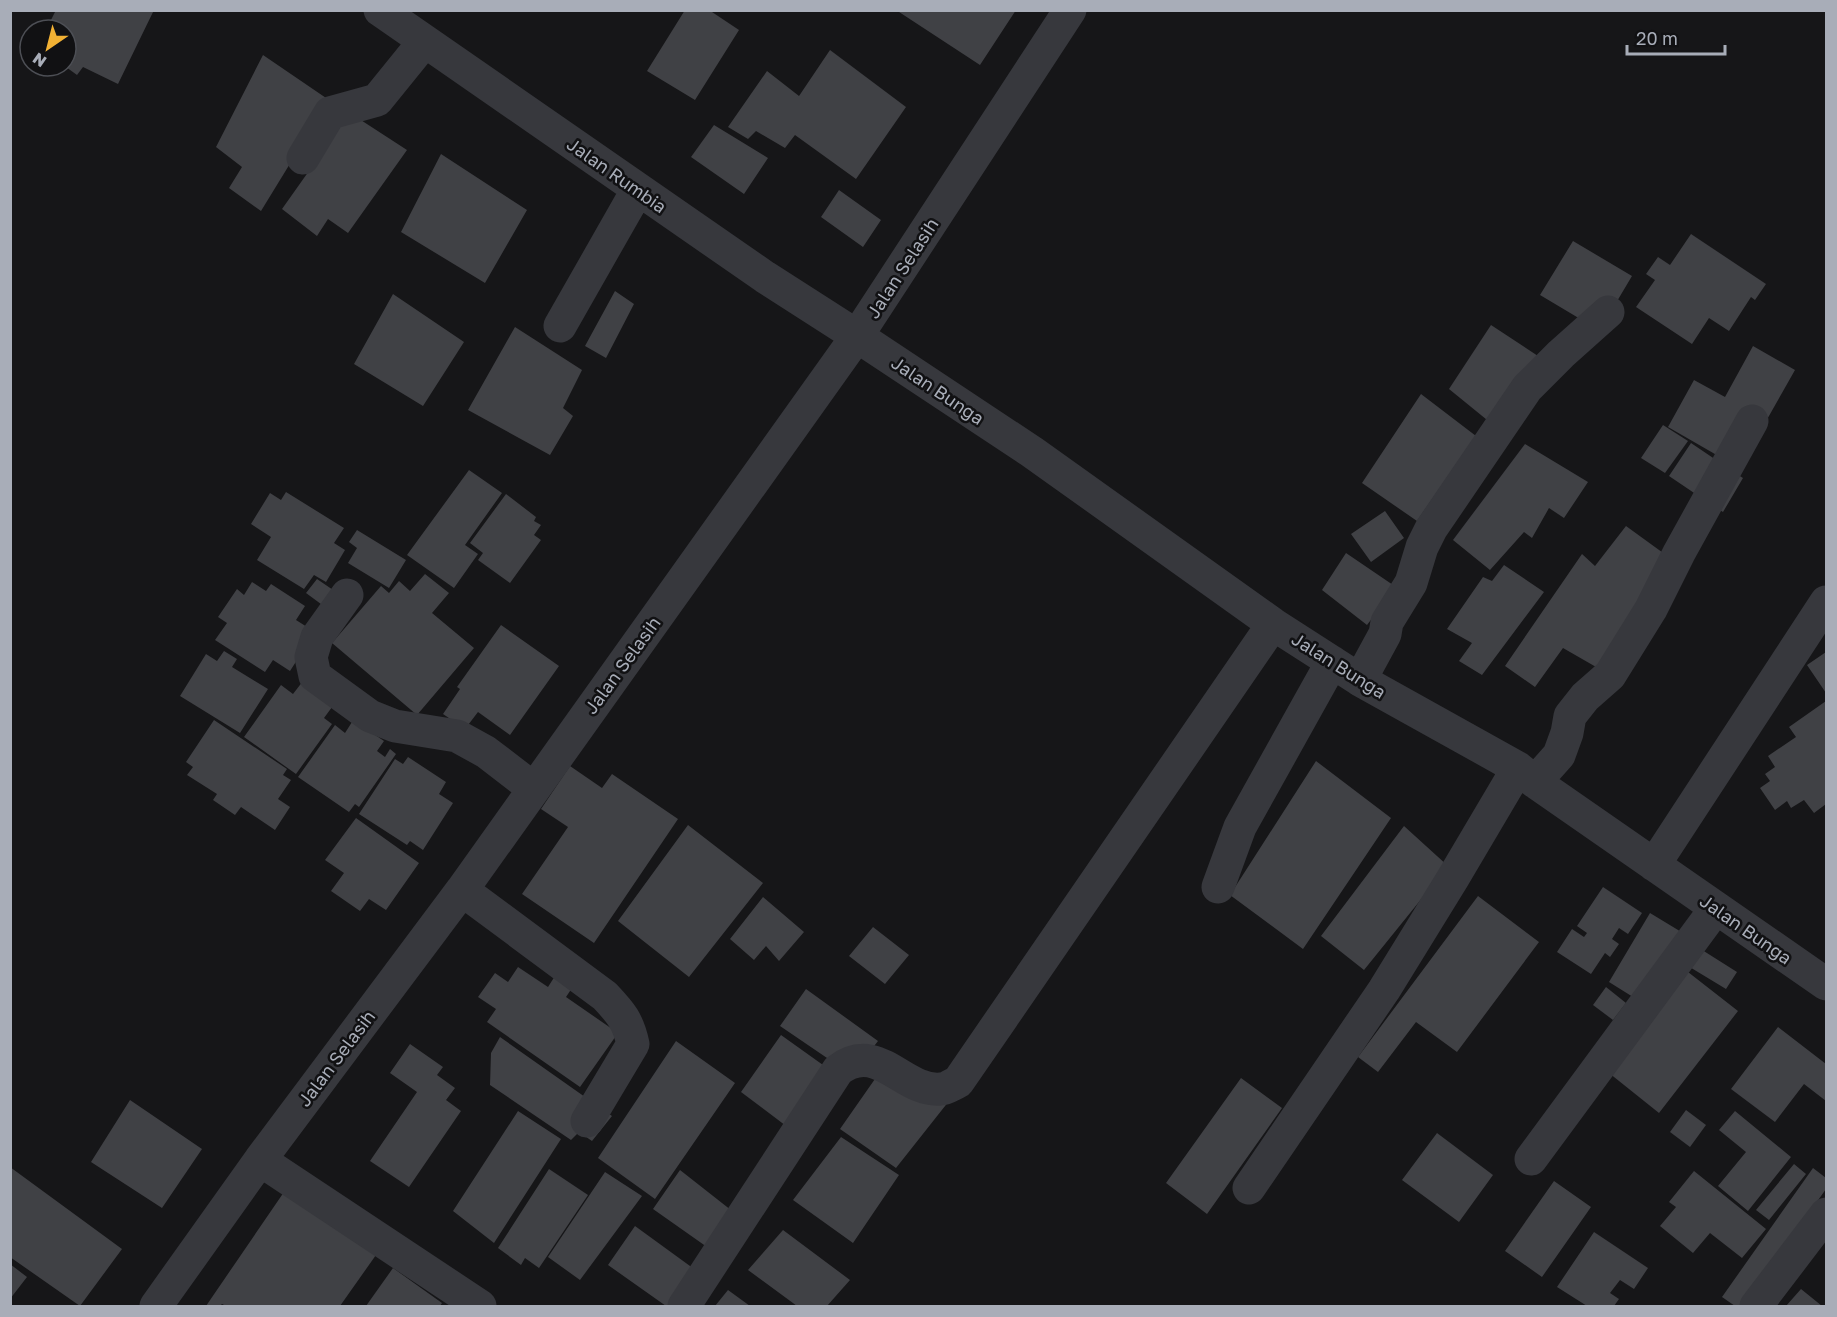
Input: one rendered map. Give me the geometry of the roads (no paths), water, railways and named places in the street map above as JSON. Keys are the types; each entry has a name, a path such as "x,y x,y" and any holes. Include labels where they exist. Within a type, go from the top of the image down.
{"street":[{"name":"Jalan Rumbia","path":"380,10 765,277 857,336"},
{"name":"Jalan Selasih","path":"156,1306 260,1160 462,890 857,336 1070,10"},
{"path":"303,158 330,113 377,100 424,42"},
{"path":"560,326 638,189"},
{"path":"1360,680 1385,634 1388,622 1411,583 1422,547 1431,530 1527,388 1608,312"},
{"name":"Jalan Bunga","path":"857,336 1032,452 1273,624 1360,680 1527,775 1827,984"},
{"path":"1249,1188 1527,775 1559,754 1567,733 1570,716 1585,697 1610,675 1651,609 1679,553 1752,421"},
{"path":"347,595 317,637 311,657 315,676 370,716 395,726 457,736 486,752 533,788"},
{"path":"1654,865 1827,602"},
{"path":"684,1306 838,1070 857,1060 873,1061 926,1088 942,1090 958,1082 1273,624"},
{"path":"1218,887 1240,827 1332,662"},
{"path":"462,890 605,996 621,1013 628,1025 633,1044 587,1121"},
{"path":"1531,1159 1716,908"},
{"path":"260,1160 480,1306"},
{"path":"1756,1306 1827,1214"}]}
